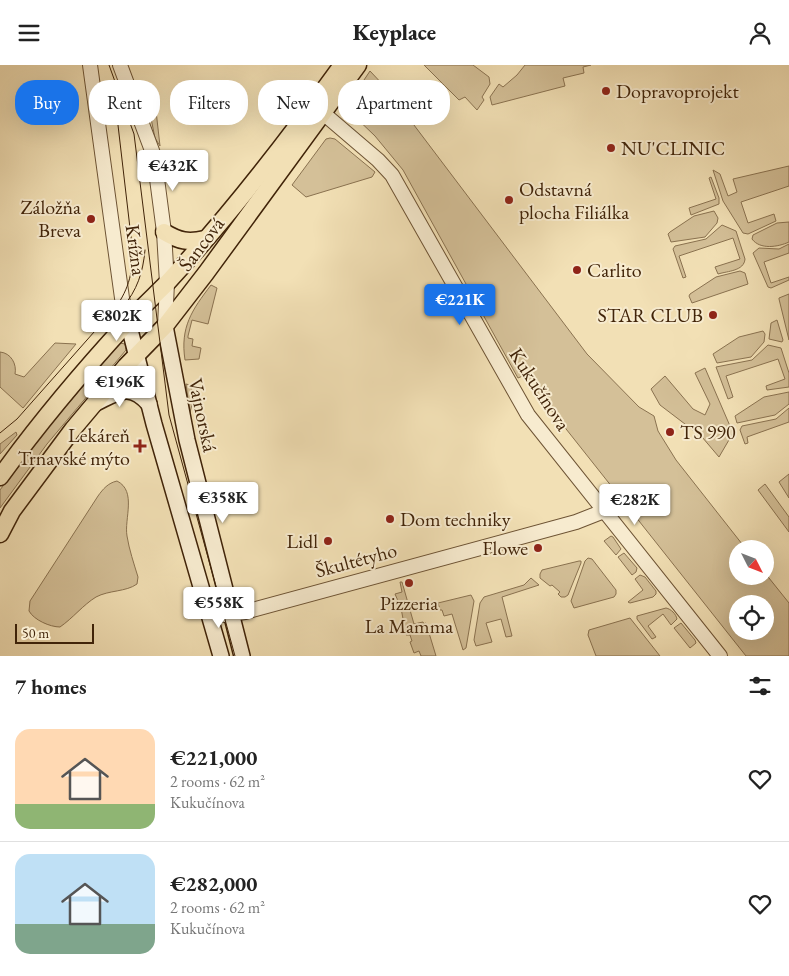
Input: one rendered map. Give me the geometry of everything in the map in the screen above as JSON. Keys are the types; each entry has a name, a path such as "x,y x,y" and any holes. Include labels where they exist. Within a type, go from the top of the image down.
{"main road":[{"name":"Šancová","path":"0,477 35,429 128,322 167,283 205,239 306,115 342,65"},
{"name":"Šancová","path":"328,106 358,65"},
{"name":"Šancová","path":"0,534 6,514 94,403 136,355 165,326 314,125"},
{"path":"164,232 176,239 190,242 205,239"},
{"path":"128,322 149,404 221,656"},
{"name":"Vajnorská","path":"165,326 187,440 242,656"},
{"path":"94,403 128,390 138,393 149,404"}],"street":[{"name":"Krížna","path":"90,65 122,298 128,322"},
{"name":"Krížna","path":"120,65 154,156 164,232 167,283 165,326"},
{"name":"Kukučínova","path":"328,117 378,159 392,175 521,404 536,426 720,656"},
{"name":"Škultétyho","path":"233,615 576,522 604,511"},
{"path":"209,611 219,615 233,615"}],"shaded area":[{"path":"424,65 473,65 489,77 490,84 482,97 484,100 477,110 465,97 459,100 450,91 450,80 439,80"},
{"path":"525,65 591,65 583,67 584,73 563,78 565,86 492,105 490,97 499,84 503,87"},
{"path":"370,71 378,80 364,80"},
{"path":"152,125 158,125 160,146 155,138"},
{"path":"364,125 414,125 587,354 639,407 654,416 658,431 676,460 739,540 729,540 729,585 774,584 789,603 789,656 746,656 733,640 774,640 774,595 729,595 729,635 525,375 518,378 403,170"},
{"path":"326,139 335,139 375,172 372,177 306,197 292,185"},
{"path":"789,166 789,186 741,202 748,223 774,214 776,221 748,234 743,233 723,201 713,170 720,174 728,196 737,192 733,179"},
{"path":"711,177 719,198 719,204 691,215 689,208 716,199 709,178"},
{"path":"714,211 718,218 717,223 705,237 671,242 668,234 670,232 694,216"},
{"path":"789,222 789,242 769,247 760,245 752,239 753,235 777,223"},
{"path":"722,225 736,231 745,259 742,266 735,270 718,274 715,267 740,259 733,238 679,256 686,277 683,278 673,249 675,246 706,239"},
{"path":"789,244 789,253 764,262 771,283 789,277 789,280 771,288 768,287 753,253 759,248 779,249"},
{"path":"740,271 745,273 748,284 692,303 690,294 716,277"},
{"path":"211,285 217,288 208,324 192,320 188,336 188,338 193,339 192,346 201,348 199,359 185,360 184,338 189,319"},
{"path":"789,294 789,340 779,298"},
{"path":"777,320 782,342 769,339 771,323"},
{"path":"763,331 765,334 764,342 751,357 717,363 713,354 739,337"},
{"path":"55,343 76,344 23,408 0,387 0,352 10,357 15,366 15,374 24,377"},
{"path":"120,343 125,344 126,350 47,444 0,508 0,490 41,435"},
{"path":"768,345 781,348 789,373 789,387 767,390 766,386 785,379 778,359 726,376 733,397 728,399 716,367 752,360"},
{"path":"705,368 733,433 719,457 702,437 660,405 651,389 665,376 693,409 705,415 710,404 695,373"},
{"path":"186,384 190,385 194,395 190,413"},
{"path":"789,392 789,404 775,415 737,423 735,416 764,397"},
{"path":"789,408 789,422 747,437 748,443 745,444 740,430 742,426 776,419"},
{"path":"16,432 17,435 0,454 0,444"},
{"path":"789,474 789,498 779,482"},
{"path":"117,481 127,491 127,536 138,577 137,584 133,587 96,597 60,627 43,622 29,611 30,601 98,496 111,483"},
{"path":"765,484 789,517 789,532 758,490"},
{"path":"611,536 621,549 616,555 604,541"},
{"path":"624,553 637,568 636,572 632,575 618,557"},
{"path":"588,558 592,559 616,590 616,594 614,597 574,608 571,601 585,561"},
{"path":"579,561 581,563 568,595 565,597 561,597 558,594 560,592 540,578 542,570"},
{"path":"640,575 645,577 656,591 656,594 653,597 630,603 628,602 643,590 635,579"},
{"path":"531,578 539,585 502,597 512,636 506,637 501,619 486,623 492,642 476,646 474,640 480,603 484,597 524,585"},
{"path":"400,582 402,582 414,624 426,623 436,656 421,656 419,651 414,653 410,642 412,641 410,635 406,635 401,608 395,594 402,592"},
{"path":"471,595 474,601 466,648 463,650 452,614 444,616 438,603"},
{"path":"666,608 676,615 677,619 671,625 663,614 648,626 656,637 652,639 637,619 637,616"},
{"path":"630,618 660,656 596,656 588,635 589,630"},
{"path":"681,623 695,640 696,643 690,648 674,628"}],"tram line":[{"path":"109,65 134,134 169,415 235,656"},
{"path":"0,433 17,419 110,314 127,286 133,254 118,125"},
{"path":"123,307 138,281 143,266 145,250"}],"place":[{"name":"Dopravoprojekt","path":"606,91"},
{"name":"NU'CLINIC","path":"611,148"},
{"name":"Odstavná plocha Filiálka","path":"509,200"},
{"name":"Záložňa Breva","path":"91,219"},
{"name":"Carlito","path":"577,270"},
{"name":"STAR CLUB","path":"713,315"},
{"name":"TS 990","path":"670,432"},
{"name":"Lekáreň Trnavské mýto","path":"140,446"},
{"name":"Dom techniky","path":"390,519"},
{"name":"Lidl","path":"328,541"},
{"name":"Flowe","path":"538,548"},
{"name":"Pizzeria La Mamma","path":"409,583"}]}
